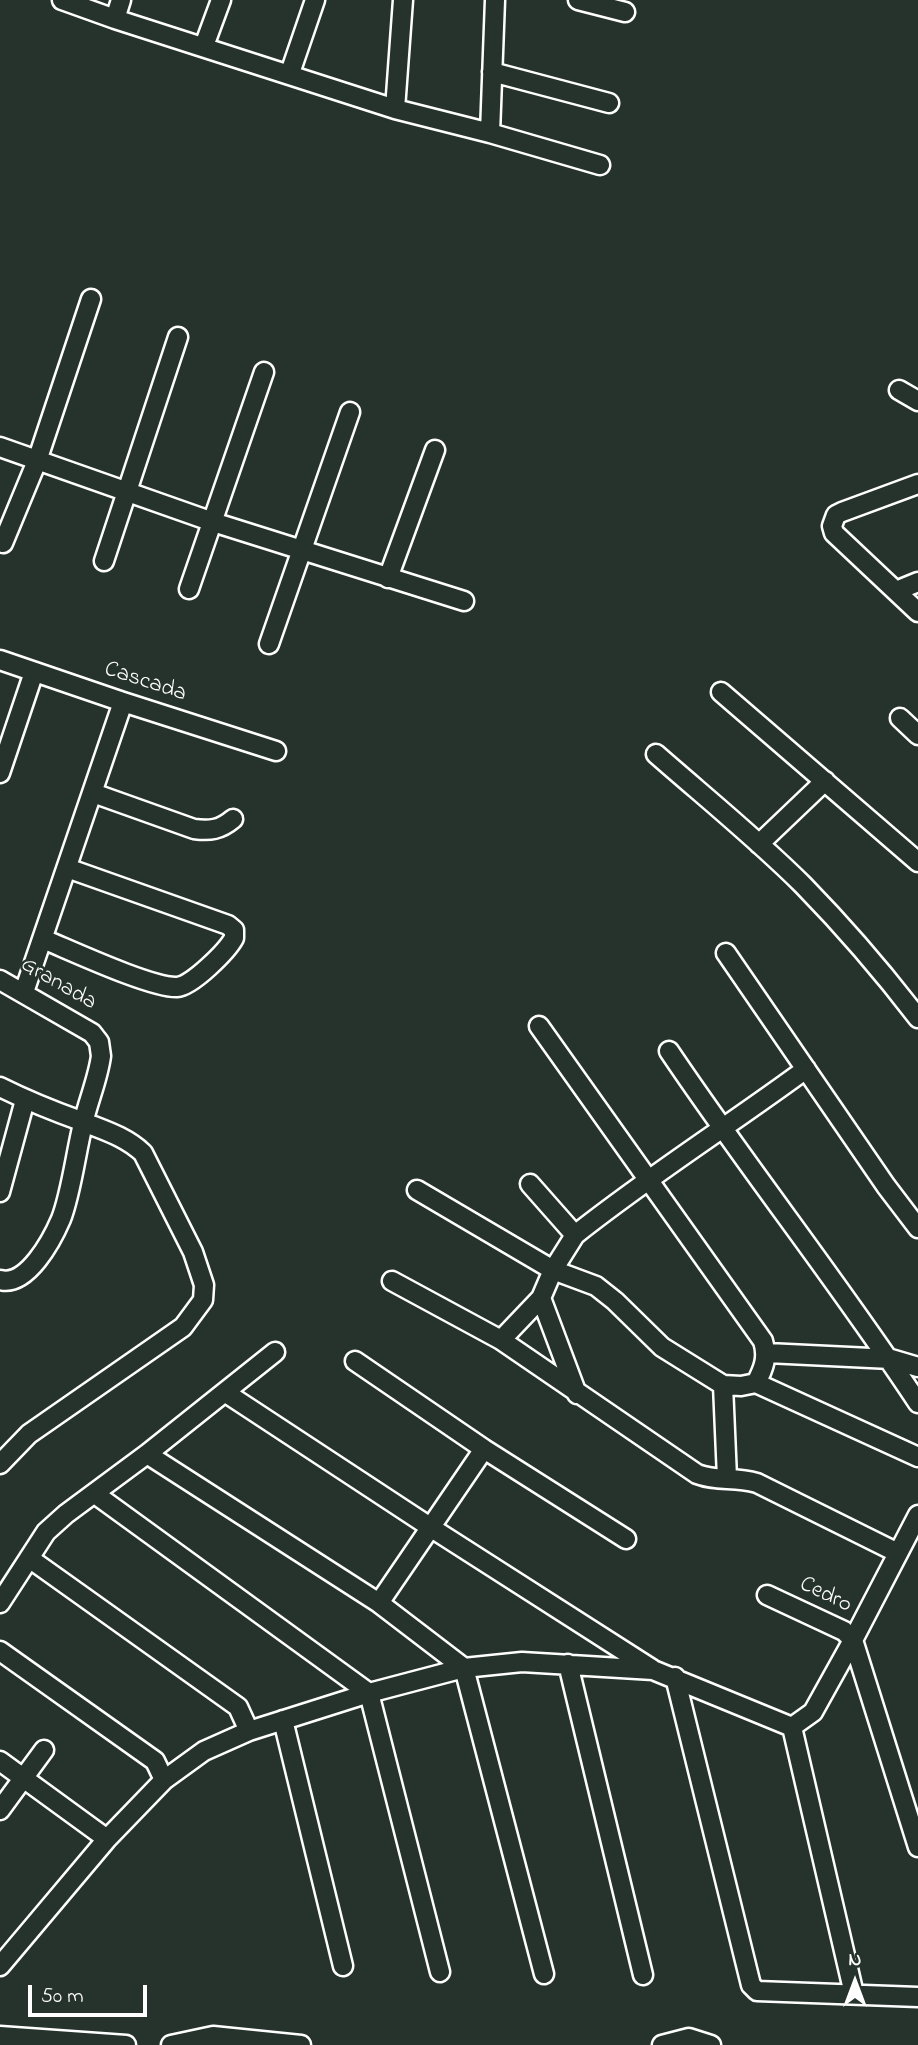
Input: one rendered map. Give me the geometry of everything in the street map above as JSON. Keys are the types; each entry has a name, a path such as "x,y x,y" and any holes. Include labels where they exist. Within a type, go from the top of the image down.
{"street":[{"path":"62,0 396,109 600,165"},
{"path":"115,19 121,0"},
{"path":"204,46 220,0"},
{"path":"290,73 315,0"},
{"path":"396,109 403,0"},
{"path":"490,133 495,0"},
{"path":"578,0 625,12"},
{"path":"492,72 609,103"},
{"path":"4,543 37,461 92,299"},
{"path":"104,561 178,338"},
{"path":"188,589 264,372"},
{"path":"899,390 918,401"},
{"path":"269,645 350,412"},
{"path":"0,447 213,522 464,601"},
{"path":"388,578 435,450"},
{"path":"918,484 842,512 833,519 834,533 918,612"},
{"path":"896,591 918,582"},
{"name":"Cascada","path":"0,660 276,751"},
{"path":"0,773 34,672"},
{"path":"721,692 918,862"},
{"path":"24,992 123,702"},
{"path":"900,718 918,735"},
{"path":"656,754 802,885 876,963 918,1018"},
{"path":"759,844 825,781"},
{"path":"93,793 207,831 220,829 233,819"},
{"path":"43,939 150,981 177,987 193,980 234,938 234,930 228,925 67,868"},
{"path":"726,953 886,1186 918,1228"},
{"name":"Granada","path":"0,980 93,1033 100,1048 100,1065 83,1122"},
{"path":"539,1027 763,1340 767,1353 756,1382"},
{"path":"669,1051 722,1130 891,1359 918,1403"},
{"path":"501,1340 541,1298 575,1235 610,1207 806,1069"},
{"path":"0,1087 25,1100 133,1143 143,1153 193,1252 204,1285 203,1300 183,1327 29,1434 0,1464"},
{"path":"0,1192 25,1100"},
{"path":"0,1280 16,1279 40,1257 61,1218 83,1122"},
{"path":"530,1184 575,1235"},
{"path":"417,1190 554,1270 596,1286 662,1347 723,1385 741,1386 756,1382 918,1457"},
{"path":"392,1281 501,1340 697,1474 710,1479 740,1478 757,1483 898,1553"},
{"path":"541,1298 577,1394"},
{"path":"0,1603 46,1532 275,1352"},
{"path":"767,1353 891,1359 918,1367"},
{"path":"355,1361 484,1449 626,1538"},
{"path":"723,1385 727,1478"},
{"path":"226,1393 653,1670"},
{"path":"379,1603 484,1449"},
{"path":"147,1454 379,1603 464,1668 544,1974"},
{"path":"95,1494 369,1693 439,1972"},
{"path":"792,1727 813,1712 915,1522"},
{"path":"915,1522 918,1548"},
{"path":"29,1558 237,1707 249,1731"},
{"name":"Cedro","path":"767,1595 844,1631 853,1640 911,1803 918,1847"},
{"path":"0,1651 155,1761 164,1780"},
{"path":"0,1966 107,1839 164,1780 204,1751 249,1731 369,1693 464,1668 522,1662 653,1670 792,1727"},
{"path":"568,1664 643,1975"},
{"path":"675,1677 751,1985 757,1991 918,1997"},
{"path":"283,1720 344,1966"},
{"path":"792,1727 855,1994"},
{"path":"0,1810 44,1750"},
{"path":"0,1761 107,1839"},
{"path":"0,2036 126,2045"},
{"path":"171,2045 213,2036 301,2045"},
{"path":"662,2045 689,2038 711,2045"}]}
